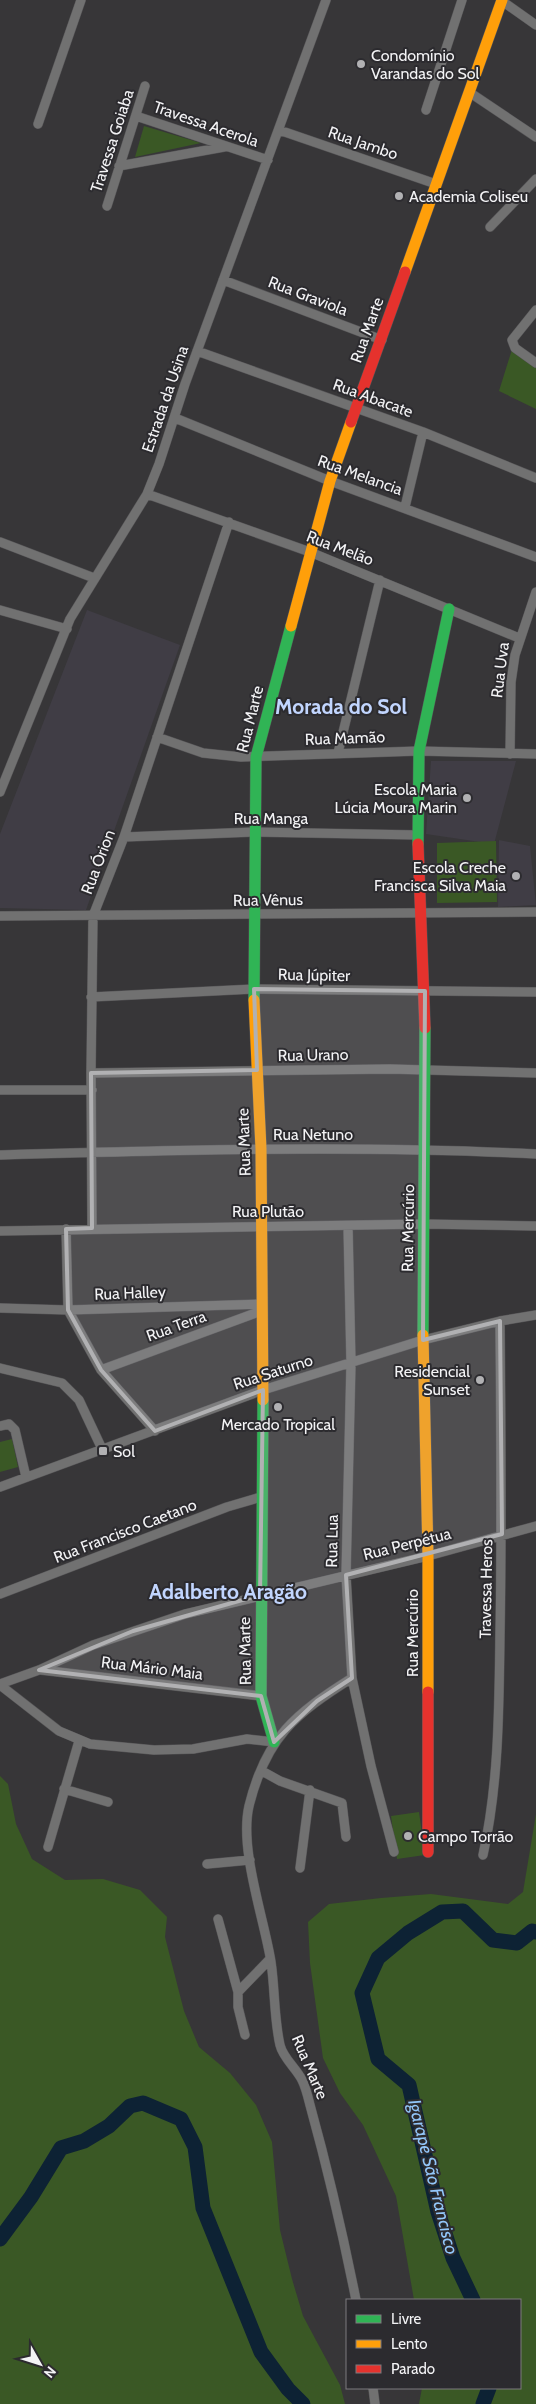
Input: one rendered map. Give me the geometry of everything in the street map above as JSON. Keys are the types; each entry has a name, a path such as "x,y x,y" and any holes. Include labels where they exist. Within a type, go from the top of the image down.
{"street":[{"path":"38,124 81,0"},
{"name":"Estrada da Usina","path":"0,792 54,653 67,630 70,619 147,494 197,351 326,0"},
{"path":"426,110 462,0"},
{"path":"502,1 536,26"},
{"name":"Rua Marte","path":"356,2299 346,2243 310,2104 302,2080 280,2047 270,1960 250,1860 248,1820 250,1806 274,1742 261,1696 260,1595 263,1390 261,1149 254,989 256,757 330,481 502,1"},
{"name":"Travessa Goiaba","path":"107,206 145,86"},
{"path":"469,92 536,137"},
{"name":"Travessa Acerola","path":"136,116 268,160"},
{"name":"Rua Jambo","path":"279,130 436,184"},
{"path":"119,166 225,147"},
{"path":"490,227 536,179"},
{"name":"Rua Graviola","path":"223,280 382,340"},
{"path":"536,310 512,340 515,348 536,363"},
{"name":"Rua Abacate","path":"197,351 423,432 536,478"},
{"name":"Rua Melancia","path":"175,418 330,481 405,507 536,557"},
{"path":"405,507 423,432"},
{"name":"Rua Melão","path":"147,494 310,552 519,638"},
{"name":"Rua Órion","path":"92,1228 93,916 124,837 229,522"},
{"path":"0,542 94,578"},
{"path":"338,753 380,580"},
{"name":"Rua Uva","path":"510,754 511,682 519,638 536,592"},
{"name":"Rua Mercúrio","path":"428,1852 428,1556 423,1340 426,1148 424,1070 425,991 423,911 418,835 419,751 449,609"},
{"path":"0,610 67,630"},
{"name":"Rua Mamão","path":"157,737 203,753 226,756 256,757 419,751 536,754"},
{"name":"Rua Manga","path":"124,837 254,832 418,835"},
{"name":"Rua Vênus","path":"0,916 256,915 423,911 536,912"},
{"name":"Rua Júpiter","path":"92,997 254,989 536,992"},
{"name":"Rua Urano","path":"91,1073 258,1070 424,1070 536,1073"},
{"path":"0,1090 92,1090"},
{"name":"Rua Netuno","path":"0,1155 261,1149 426,1148 536,1154"},
{"name":"Rua Plutão","path":"0,1231 424,1224 536,1226"},
{"name":"Rua Lua","path":"348,1226 351,1363 346,1575 352,1678 371,1766 394,1852"},
{"path":"66,1229 68,1310 101,1370 155,1431"},
{"name":"Rua Halley","path":"0,1308 68,1310 261,1308"},
{"name":"Rua Terra","path":"101,1370 261,1308"},
{"name":"Rua Saturno","path":"0,1487 103,1451 263,1390 423,1340 500,1321 536,1315"},
{"name":"Travessa Heros","path":"483,1856 495,1793 502,1534 500,1321"},
{"path":"0,1368 62,1383 79,1400 103,1451"},
{"path":"0,1426 9,1424 15,1430 26,1477"},
{"name":"Rua Francisco Caetano","path":"0,1594 261,1497"},
{"name":"Rua Perpétua","path":"0,1684 39,1670 93,1645 176,1617 260,1595 428,1556 536,1526"},
{"name":"Rua Mário Maia","path":"39,1670 261,1696"},
{"path":"0,1684 53,1727 79,1741 154,1750 193,1749 247,1739 274,1742 291,1722 317,1701 352,1678"},
{"path":"48,1847 79,1741"},
{"path":"262,1771 280,1781 310,1790 342,1803 346,1837"},
{"path":"64,1789 108,1802"},
{"path":"300,1868 310,1790"},
{"path":"208,1864 250,1860"},
{"path":"218,1919 238,1992 238,2007 245,2035"},
{"path":"238,1992 270,1960"},
{"path":"373,2389 375,2404"}],"highlighted area":[{"path":"254,989 425,991 423,1340 500,1321 502,1534 346,1575 352,1678 317,1701 274,1742 261,1696 39,1670 133,1631 260,1595 263,1390 155,1431 101,1370 68,1310 66,1229 92,1228 91,1073 257,1070"}],"shaded area":[{"path":"87,610 180,645 86,910 0,908 0,834"},
{"name":"Escola Maria Lúcia Moura Marin","path":"431,761 516,761 494,844 426,834"},
{"name":"Escola Creche Francisca Silva Maia","path":"499,840 530,846 536,905 498,907"}],"green space":[{"path":"144,126 201,143 135,157"},
{"path":"514,343 536,358 536,409 499,391"},
{"path":"496,841 497,902 437,903 437,843"},
{"path":"12,1439 18,1467 0,1472 0,1442"},
{"path":"0,1776 8,1784 16,1824 32,1859 65,1880 103,1879 140,1890 167,1917 165,1937 184,2011 199,2047 230,2073 256,2105 272,2142 280,2230 292,2279 303,2316 340,2385 345,2404 0,2404"},
{"name":"Campo Torrão","path":"419,1812 425,1855 397,1859 391,1816"},
{"path":"536,1814 536,2404 419,2404 422,2389 521,2389 521,2299 414,2299 396,2196 363,2125 340,2093 323,2058 310,1963 308,1922 329,1904 431,1894 508,1904 523,1892"}],"waterway":[{"name":"Igarapé São Francisco","path":"473,2299 453,2258 438,2212 409,2085 378,2059 362,1993 378,1958 408,1933 442,1912 463,1911 493,1940 517,1943 532,1931 536,1932"},
{"path":"0,2239 31,2197 61,2148 84,2141 109,2126 130,2106 143,2103 181,2119 195,2147 203,2208 261,2352 288,2389 303,2404"},
{"name":"Igarapé São Francisco","path":"483,2404 489,2389"}],"traffic: fast":[{"path":"418,844 419,751 449,609"},
{"path":"254,1000 256,757 291,626"},
{"path":"423,1335 425,1028"},
{"path":"263,1400 261,1696 274,1742"}],"traffic: slow":[{"path":"405,272 502,0"},
{"path":"291,626 330,481 351,422"},
{"path":"254,1000 261,1149 263,1400"},
{"path":"423,1335 428,1556 428,1692"}],"traffic: jam":[{"path":"351,422 405,272"},
{"path":"418,844 425,1028"},
{"path":"428,1692 428,1852"}],"place":[{"name":"Condomínio Varandas do Sol","path":"361,64"},
{"name":"Academia Coliseu","path":"399,196"},
{"name":"Escola Maria Lúcia Moura Marin","path":"467,798"},
{"name":"Escola Creche Francisca Silva Maia","path":"516,876"},
{"name":"Residencial Sunset","path":"480,1380"},
{"name":"Mercado Tropical","path":"278,1407"},
{"name":"Sol","path":"103,1451"},
{"name":"Campo Torrão","path":"408,1836"}],"district":[{"name":"Morada do Sol","path":"341,706"},
{"name":"Adalberto Aragão","path":"228,1591"}]}
